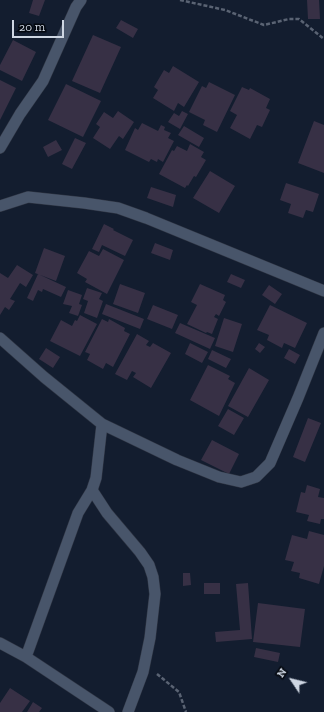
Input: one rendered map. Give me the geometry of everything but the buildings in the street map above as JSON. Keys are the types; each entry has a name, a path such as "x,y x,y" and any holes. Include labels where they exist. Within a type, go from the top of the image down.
{"street":[{"path":"0,148 20,114 43,81 76,7 81,0"},
{"path":"0,206 28,197 84,202 118,208 324,291"},
{"path":"0,338 44,377 102,424 177,460 219,478 241,482 256,477 270,463 324,333"},
{"path":"26,657 78,513 92,490 96,478 102,424"},
{"path":"92,490 107,513 140,552 149,565 153,577 155,594 150,638 145,662 128,712"},
{"path":"0,643 26,657 110,712"}],"path":[{"path":"180,0 225,10 264,25 289,19 299,19 324,39"},
{"path":"145,662 179,692 186,712"}]}
